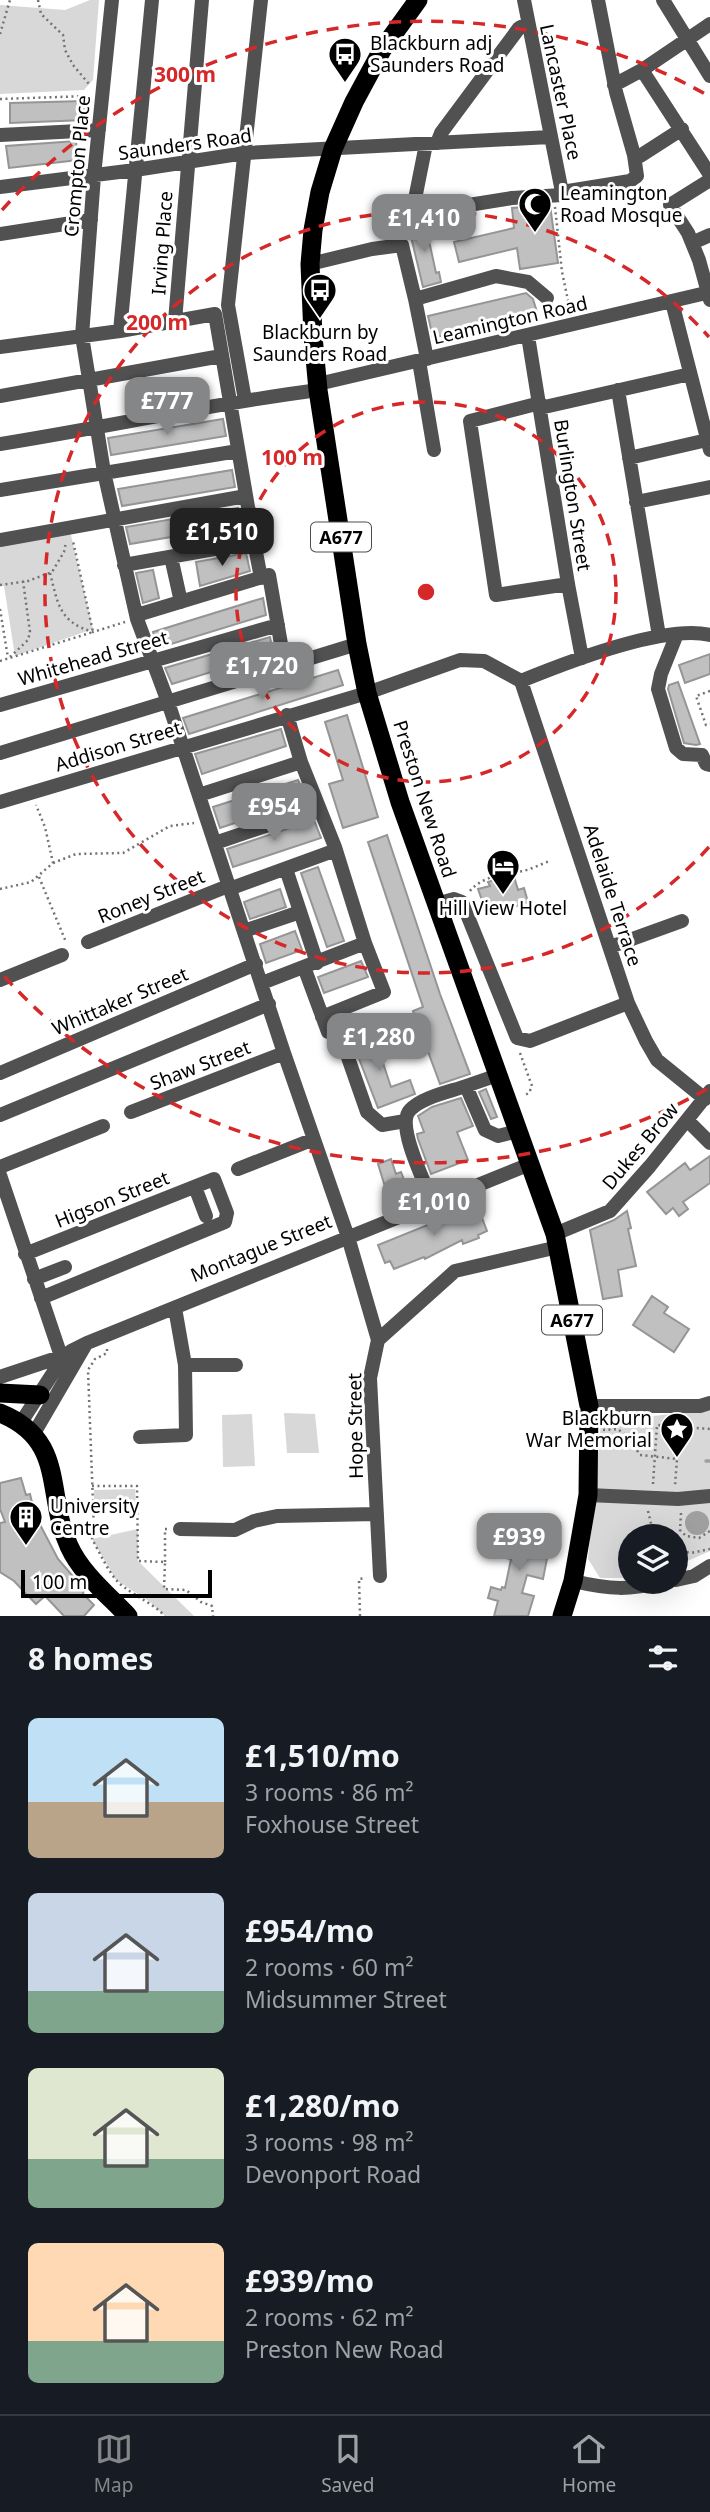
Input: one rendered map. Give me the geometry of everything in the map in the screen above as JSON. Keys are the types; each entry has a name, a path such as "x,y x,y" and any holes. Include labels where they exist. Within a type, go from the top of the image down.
{"highway":[{"name":"Preston New Road","path":"418,0 382,50 333,149 320,192 313,230 310,299 318,387 357,644 367,693 400,802 557,1240 589,1406 588,1495 573,1581 562,1616"},
{"path":"0,1393 40,1395"},
{"path":"0,1413 27,1429 43,1446 69,1547 83,1569 128,1616"}],"street":[{"name":"Crompton Place","path":"112,0 94,176 82,336 113,519 137,617 199,794"},
{"path":"120,331 152,0"},
{"path":"246,400 228,305 261,0"},
{"name":"Lancaster Place","path":"524,0 562,193"},
{"path":"527,24 519,28 432,144 412,215 512,198 562,193 630,181 637,176 634,155 614,85 598,0"},
{"path":"663,0 710,76"},
{"name":"Irving Place","path":"175,321 187,161 204,1"},
{"path":"614,85 642,70 710,24"},
{"path":"642,70 710,178 670,205 692,243 709,295"},
{"path":"480,81 498,81"},
{"path":"0,135 99,130"},
{"path":"634,155 640,156 682,130"},
{"name":"Saunders Road","path":"0,187 245,153 551,137"},
{"path":"0,234 91,220"},
{"path":"692,243 710,235"},
{"path":"310,264 372,249 402,245 415,299 434,450"},
{"path":"415,299 496,276 528,282 547,298"},
{"name":"Leamington Road","path":"0,444 318,387 423,360 709,295"},
{"path":"629,458 709,445 672,302"},
{"path":"228,305 220,307 215,314 261,578"},
{"path":"0,347 120,331 215,314"},
{"name":"Burlington Street","path":"528,336 582,658"},
{"path":"0,396 221,356"},
{"path":"568,584 496,595 470,421 690,374"},
{"path":"618,390 659,636"},
{"path":"0,490 237,451"},
{"path":"636,502 710,487"},
{"path":"0,540 71,535 113,519 246,496"},
{"path":"124,565 254,541"},
{"path":"171,556 181,602"},
{"path":"137,617 269,575 285,667"},
{"name":"Whitehead Street","path":"0,705 278,625"},
{"path":"677,634 661,674 658,689 662,709 676,748 683,754 702,755 706,764 710,765"},
{"path":"367,693 460,660 484,661 522,681 582,658 659,636 710,635"},
{"path":"0,753 357,644"},
{"name":"Adelaide Terrace","path":"522,681 628,1003 657,1060 707,1095"},
{"name":"Addison Street","path":"0,802 367,693"},
{"path":"287,715 301,762 337,850 365,943 384,992 322,1017"},
{"path":"199,794 301,762"},
{"name":"Hope Street","path":"199,794 348,1237 378,1340 370,1378 380,1576"},
{"path":"215,843 319,808"},
{"name":"Roney Street","path":"88,942 337,850"},
{"path":"286,869 300,912 322,1017 328,1032"},
{"path":"436,904 454,899 462,902 517,1038 530,1041 628,1003"},
{"path":"244,931 300,912"},
{"path":"610,947 682,921"},
{"path":"262,983 365,943"},
{"path":"0,980 66,953"},
{"name":"Whittaker Street","path":"0,1073 256,964"},
{"path":"0,1115 269,1004"},
{"path":"405,1121 382,1125 367,1112 344,1046 352,1026 367,1020 397,1034 407,1031"},
{"name":"Shaw Street","path":"131,1112 284,1053"},
{"path":"433,1203 408,1140 406,1113 412,1107 498,1075"},
{"path":"466,1086 485,1130 498,1136 518,1130"},
{"name":"Dukes Brow","path":"378,1340 455,1271 557,1240 610,1211 707,1095"},
{"path":"687,1120 710,1143"},
{"path":"0,1167 103,1126"},
{"path":"237,1169 314,1139"},
{"name":"Montague Street","path":"27,1429 40,1395 62,1359 87,1343 530,1164"},
{"path":"0,1176 62,1359 51,1360 0,1377"},
{"name":"Higson Street","path":"25,1254 214,1180 227,1213 225,1222 41,1298"},
{"path":"195,1186 206,1216"},
{"path":"34,1279 65,1267"},
{"path":"140,1437 186,1435 185,1365 175,1308"},
{"path":"27,1429 87,1343"},
{"path":"185,1365 236,1365"},
{"path":"589,1406 700,1406 710,1403"},
{"path":"588,1495 679,1499 710,1496"},
{"path":"180,1529 235,1530 254,1521 277,1516 377,1514"},
{"path":"688,1577 710,1566"},
{"path":"573,1581 618,1589"}],"path":[{"path":"0,34 10,0"},
{"path":"38,0 41,14 63,35 65,50 73,65 102,96"},
{"path":"0,22 5,20"},
{"path":"0,99 102,96"},
{"path":"562,193 554,211 562,272 573,325"},
{"path":"0,585 50,573 71,535"},
{"path":"71,535 93,632"},
{"path":"50,573 58,603 65,617 93,632"},
{"path":"8,658 28,640 30,632 23,581"},
{"path":"0,609 8,658"},
{"path":"0,661 137,617"},
{"path":"710,691 696,696 706,725 710,724"},
{"path":"32,792 45,827 53,863"},
{"path":"0,889 31,882 53,863 76,854 123,853 170,826 192,824 207,818"},
{"path":"462,902 474,886 486,880 550,861"},
{"path":"39,877 66,953"},
{"path":"521,1056 531,1084"},
{"path":"107,1335 107,1353 95,1359 88,1370 94,1530 92,1539 116,1580 139,1599 150,1602 164,1616"},
{"path":"650,1524 648,1519 657,1425 710,1429"},
{"path":"589,1431 618,1430 629,1438 640,1455 677,1459 680,1530 686,1536 699,1538 710,1531"},
{"path":"92,1486 137,1486 138,1561 164,1562"},
{"path":"93,1508 138,1508"},
{"path":"180,1529 165,1529 164,1589 186,1590 201,1602 212,1605 213,1616"},
{"path":"688,1552 710,1549"},
{"path":"360,1616 359,1579 380,1576"}],"shaded area":[{"path":"90,0 99,0 93,80 84,90 0,94 0,5 65,10"},
{"path":"70,531 93,629 15,656 4,586 0,586 0,545"},
{"path":"710,1409 710,1551 688,1561 688,1524 618,1524 618,1578 600,1578 588,1559 601,1423 608,1414 623,1411 654,1416"},
{"path":"284,1413 315,1414 319,1453 287,1453"},
{"path":"252,1414 255,1466 223,1467 222,1415"},
{"path":"135,1489 136,1504 94,1506 94,1490"},
{"path":"702,1512 708,1518 706,1532 697,1535 688,1532 688,1524 685,1523 688,1514"},
{"path":"138,1529 138,1561 194,1616 165,1616 150,1602 116,1580 92,1539"}],"building":[{"path":"84,101 85,120 10,123 10,103"},
{"path":"76,141 78,160 9,168 6,146"},
{"name":"Leamington Road Mosque","path":"550,205 558,263 520,269 517,248 459,262 454,242 514,228 512,208"},
{"path":"425,222 436,273 439,272 441,282 423,287 408,224"},
{"path":"526,293 533,299 537,312 433,338 428,316"},
{"path":"223,419 226,436 111,455 108,438"},
{"path":"232,470 235,487 122,506 118,489"},
{"path":"238,508 241,525 130,544 126,527"},
{"path":"246,553 250,571 200,586 196,562"},
{"path":"153,570 159,598 143,603 136,573"},
{"path":"263,598 266,615 158,648 153,632"},
{"path":"270,637 273,653 172,684 165,668"},
{"path":"710,654 710,674 685,683 679,665"},
{"path":"338,670 343,685 189,734 183,718"},
{"path":"678,682 700,744 684,743 668,689 669,685"},
{"path":"347,715 378,817 343,828 329,784 343,780 325,722"},
{"path":"281,729 286,746 202,774 195,754"},
{"path":"298,780 306,799 220,828 213,807"},
{"path":"314,820 321,838 233,867 227,849"},
{"path":"387,835 470,1074 440,1084 413,1011 423,1007 368,842"},
{"path":"318,867 344,941 327,947 301,873"},
{"name":"Hill View Hotel","path":"513,873 518,890 524,888 528,902 493,914 492,910 486,912 478,889 490,886 488,882"},
{"path":"280,889 286,907 250,919 244,902"},
{"path":"295,931 302,950 266,963 260,944"},
{"path":"361,961 368,977 324,993 318,977"},
{"path":"359,1033 373,1033 391,1087 410,1080 415,1094 378,1108 358,1056 360,1055 356,1043"},
{"path":"486,1089 497,1117 491,1119 479,1092"},
{"path":"461,1098 473,1126 457,1132 468,1160 431,1174 418,1139 417,1134 424,1132 418,1116 432,1107"},
{"path":"710,1156 710,1183 683,1202 688,1209 679,1216 673,1208 666,1214 647,1192 685,1163 690,1170"},
{"path":"391,1159 396,1174 401,1172 410,1195 390,1203 378,1164"},
{"path":"477,1205 487,1231 478,1235 479,1238 463,1244 462,1240 425,1259 424,1257 394,1269 390,1261 385,1263 378,1245"},
{"path":"627,1211 636,1266 618,1270 622,1296 603,1299 590,1230"},
{"path":"652,1296 668,1307 664,1313 689,1329 674,1352 633,1325"},
{"name":"University Centre","path":"21,1478 26,1495 30,1494 35,1515 58,1559 94,1605 84,1616 64,1616 45,1596 36,1604 14,1581 0,1572 0,1523 5,1522 0,1509 0,1483"},
{"path":"499,1532 550,1543 543,1579 527,1575 522,1593 534,1596 528,1616 494,1616 498,1601 488,1598 491,1587 501,1590 502,1587 505,1588 511,1559 494,1556"}],"place":[{"name":"Blackburn adj Saunders Road","path":"345,84"},
{"name":"Leamington Road Mosque","path":"535,234"},
{"name":"Blackburn by Saunders Road","path":"320,320"},
{"name":"Hill View Hotel","path":"503,896"},
{"name":"Blackburn War Memorial","path":"677,1459"},
{"name":"University Centre","path":"26,1547"}]}
